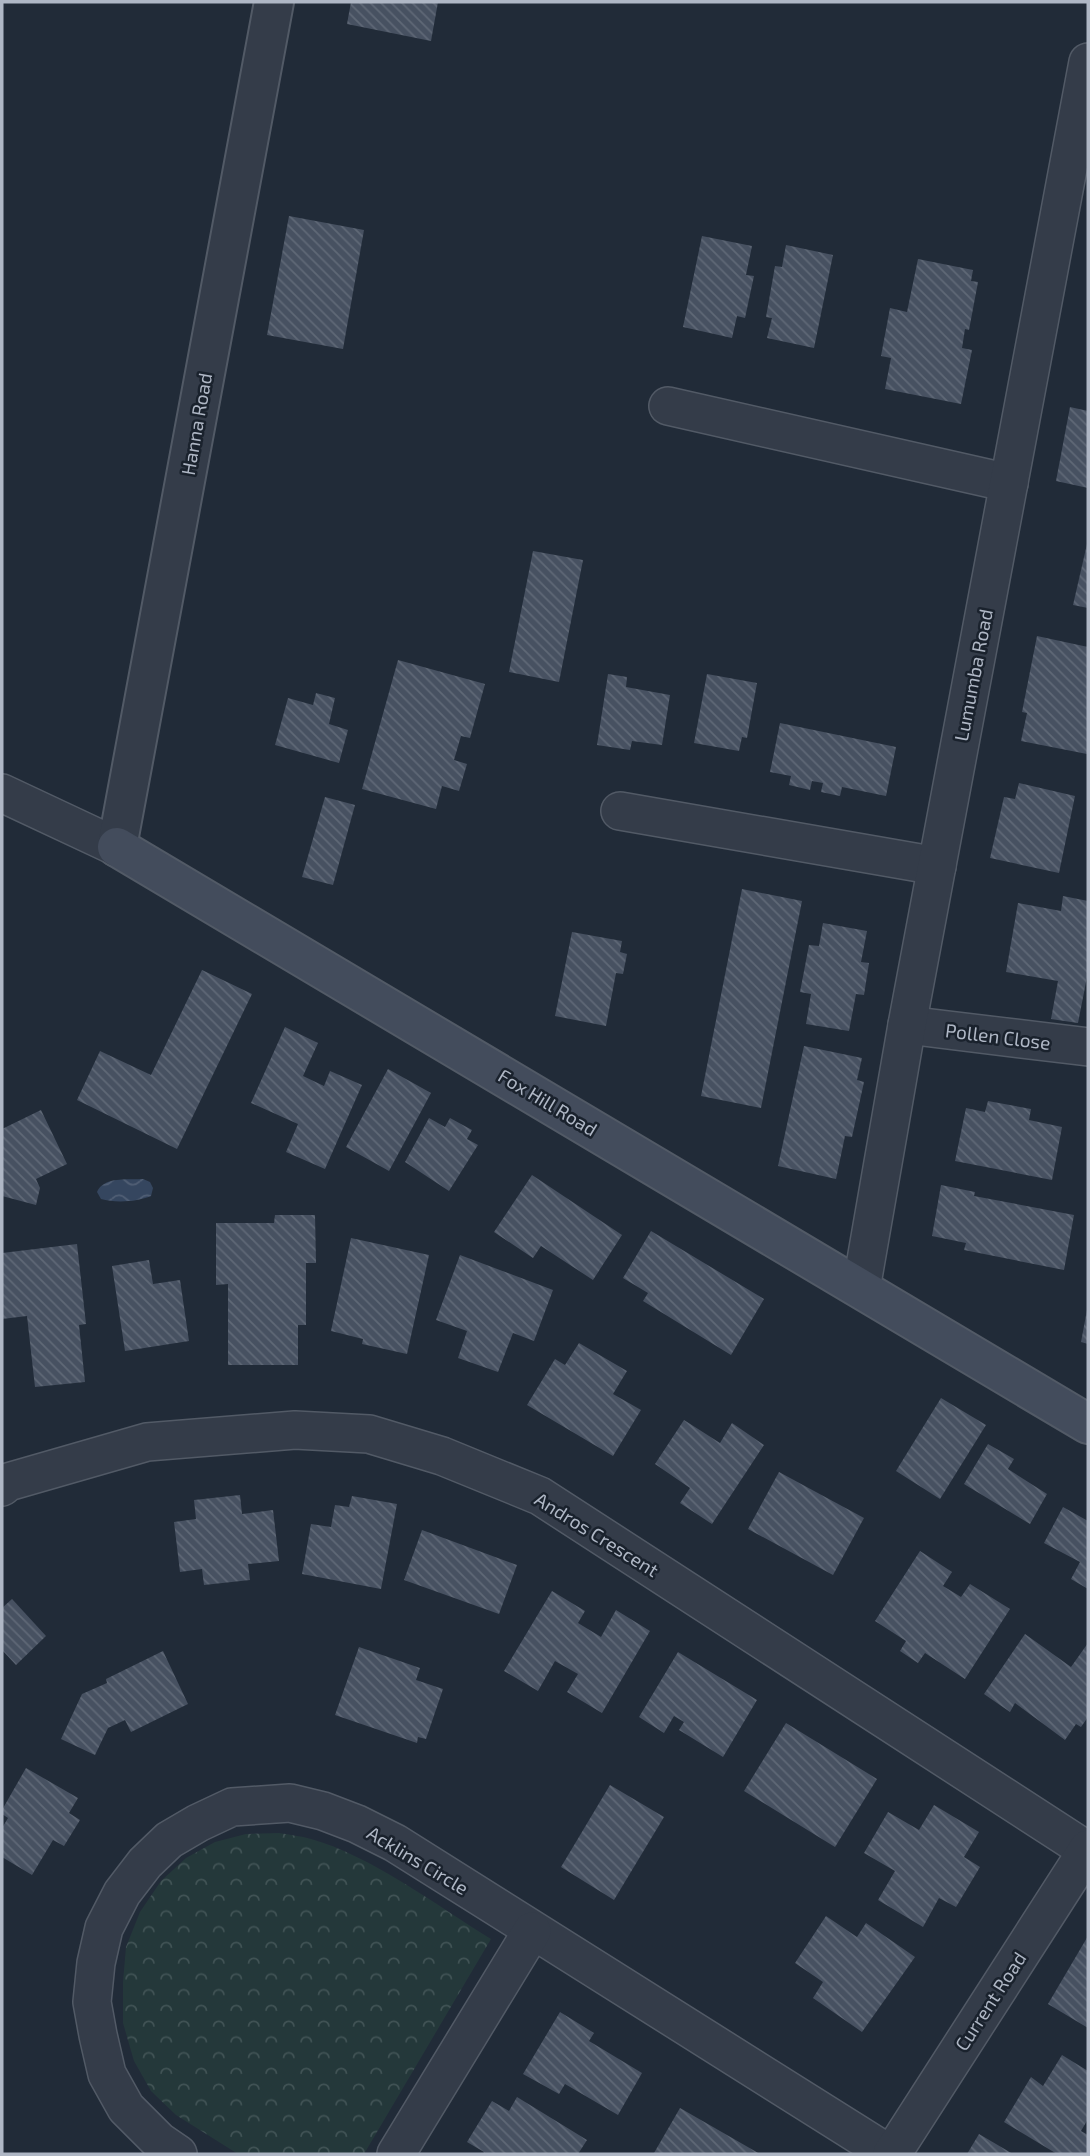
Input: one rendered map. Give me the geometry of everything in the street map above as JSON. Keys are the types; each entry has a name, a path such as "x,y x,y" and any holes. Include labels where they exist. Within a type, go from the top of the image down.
{"main road":[{"name":"Fox Hill Road","path":"117,846 1088,1424"}],"street":[{"name":"Hanna Road","path":"117,846 274,2"},
{"name":"Lumumba Road","path":"861,1289 907,1025 1009,483 1079,169 1088,62"},
{"path":"668,406 1009,483"},
{"name":"Fox Hill Road","path":"4,801 117,846"},
{"path":"620,811 937,866"},
{"name":"Pollen Close","path":"907,1025 1088,1047"},
{"name":"Andros Crescent","path":"4,1480 147,1441 295,1430 369,1434 442,1455 540,1496 1088,1850"},
{"name":"Acklins Circle","path":"178,2154 159,2141 126,2108 107,2074 92,2002 96,1963 104,1928 122,1893 145,1863 169,1840 198,1822 232,1807 290,1803 323,1811 395,1843 890,2154"},
{"name":"Current Road","path":"890,2154 1088,1850"},
{"path":"396,2154 533,1931"}],"green space":[{"path":"279,1833 311,1839 357,1857 404,1883 491,1939 364,2154 238,2154 176,2115 151,2091 134,2061 123,2023 126,1947 140,1912 161,1881 186,1858 215,1842 246,1834"}],"water":[{"path":"143,1179 150,1182 153,1188 151,1196 145,1198 113,1201 101,1199 97,1192 105,1183 111,1181"}],"building":[{"path":"351,2 438,2 431,41 347,24"},
{"path":"289,216 364,230 343,349 267,335"},
{"path":"702,236 752,246 746,275 754,276 745,318 737,316 732,338 683,327"},
{"path":"786,245 833,255 814,348 767,338 772,318 766,317 775,266 782,267"},
{"path":"918,259 973,270 971,281 978,282 969,330 965,329 962,348 972,350 961,404 885,389 891,358 881,356 890,308 907,312"},
{"path":"1070,407 1088,411 1088,488 1056,481"},
{"path":"1088,544 1088,608 1073,605"},
{"path":"533,551 583,560 559,682 509,672"},
{"path":"1037,636 1088,647 1087,754 1021,741 1027,713 1022,712"},
{"path":"398,660 485,684 470,738 461,736 454,760 467,764 459,791 442,786 436,809 362,789"},
{"path":"608,674 627,677 626,687 670,695 662,745 632,741 630,750 597,745"},
{"path":"707,674 757,683 747,738 742,737 739,751 694,743"},
{"path":"316,693 335,698 329,724 348,730 339,763 275,745 288,698 313,705"},
{"path":"780,723 896,747 886,796 842,787 840,796 821,792 823,783 812,781 810,790 789,785 791,776 770,772"},
{"path":"1019,783 1075,796 1059,873 990,858 1004,797 1015,799"},
{"path":"325,797 355,805 333,885 302,877"},
{"path":"742,889 802,901 761,1108 701,1096"},
{"path":"1063,896 1088,901 1088,972 1078,1023 1051,1019 1058,981 1006,972 1018,903 1061,911"},
{"path":"823,923 867,931 861,962 869,963 864,995 856,994 849,1031 806,1024 811,994 800,992 809,945 819,946"},
{"path":"572,932 622,941 620,952 627,954 623,974 616,973 606,1026 555,1016"},
{"path":"202,970 252,994 177,1149 77,1100 100,1051 151,1075"},
{"path":"285,1027 318,1043 303,1076 324,1086 330,1071 362,1085 325,1169 286,1152 298,1124 251,1103"},
{"path":"804,1046 862,1058 857,1080 864,1082 852,1137 845,1136 836,1179 778,1166"},
{"path":"388,1069 431,1093 389,1171 346,1147"},
{"path":"988,1101 1031,1109 1029,1120 1062,1127 1052,1180 955,1161 966,1108 985,1112"},
{"path":"41,1110 67,1164 36,1179 40,1188 36,1205 2,1196 2,1129"},
{"path":"429,1118 445,1127 450,1118 472,1130 467,1139 478,1145 449,1191 405,1162"},
{"path":"532,1175 622,1235 593,1280 541,1246 533,1258 494,1232"},
{"path":"941,1185 975,1192 974,1196 1074,1215 1064,1270 964,1250 966,1243 932,1236"},
{"path":"275,1215 315,1215 316,1263 306,1263 306,1325 298,1325 298,1365 228,1365 228,1284 216,1285 216,1223 274,1223"},
{"path":"651,1231 764,1299 731,1355 643,1301 648,1293 623,1278"},
{"path":"351,1238 429,1255 407,1354 362,1344 363,1339 331,1331"},
{"path":"77,1244 86,1324 79,1325 85,1382 35,1387 27,1316 2,1319 2,1253"},
{"path":"460,1255 553,1290 534,1341 513,1333 498,1372 458,1358 467,1331 436,1320"},
{"path":"149,1260 153,1284 180,1280 189,1341 125,1351 112,1266"},
{"path":"1088,1310 1088,1344 1081,1342"},
{"path":"579,1343 627,1371 613,1394 641,1410 613,1456 527,1405 555,1359 565,1365"},
{"path":"941,1398 986,1425 940,1499 896,1471"},
{"path":"684,1420 720,1443 732,1423 764,1445 712,1524 680,1503 690,1488 655,1464"},
{"path":"988,1444 1014,1459 1008,1469 1047,1494 1030,1524 964,1484"},
{"path":"779,1472 864,1518 833,1575 748,1529"},
{"path":"240,1495 242,1514 273,1510 279,1561 248,1564 250,1580 204,1585 202,1569 180,1572 174,1522 196,1519 194,1500"},
{"path":"352,1496 397,1504 381,1589 302,1574 311,1524 331,1527 335,1505 349,1507"},
{"path":"1063,1507 1088,1521 1088,1589 1071,1579 1080,1562 1044,1543"},
{"path":"422,1530 517,1565 499,1614 404,1580"},
{"path":"920,1551 952,1572 943,1586 961,1597 970,1584 1010,1609 965,1679 925,1653 918,1663 900,1651 906,1641 875,1621"},
{"path":"552,1591 585,1611 578,1623 601,1637 616,1610 650,1631 602,1713 567,1692 578,1674 555,1661 538,1691 504,1671"},
{"path":"12,1599 46,1636 16,1665 2,1650 2,1608"},
{"path":"1025,1634 1071,1667 1088,1643 1088,1717 1081,1727 1076,1724 1065,1740 1015,1703 1010,1712 984,1694"},
{"path":"359,1647 420,1668 416,1680 443,1689 426,1739 418,1737 417,1743 335,1715"},
{"path":"163,1651 188,1704 131,1732 125,1720 108,1728 95,1755 61,1739 82,1694"},
{"path":"678,1652 757,1700 723,1757 679,1730 684,1722 674,1716 664,1733 639,1717"},
{"path":"786,1723 877,1779 835,1847 744,1791"},
{"path":"26,1768 78,1798 69,1813 80,1820 64,1846 53,1840 32,1875 2,1857 2,1828 8,1818 2,1814 2,1810"},
{"path":"610,1785 664,1817 614,1900 561,1867"},
{"path":"934,1805 979,1832 964,1857 980,1867 956,1907 939,1898 923,1927 878,1900 895,1871 864,1853 888,1812 919,1830"},
{"path":"826,1916 857,1937 866,1923 915,1957 862,2032 813,1998 823,1982 795,1963"},
{"path":"1088,1936 1088,2028 1048,2004"},
{"path":"560,2012 594,2033 589,2041 642,2073 618,2115 565,2084 559,2094 523,2074"},
{"path":"1062,2055 1088,2071 1088,2119 1081,2131 1088,2135 1088,2154 1057,2154 1004,2122 1031,2077 1043,2086"},
{"path":"517,2097 587,2140 578,2154 483,2154 484,2152 467,2142 492,2101 509,2111"},
{"path":"680,2108 760,2154 654,2153"},
{"path":"979,2134 1013,2154 967,2154"}]}
